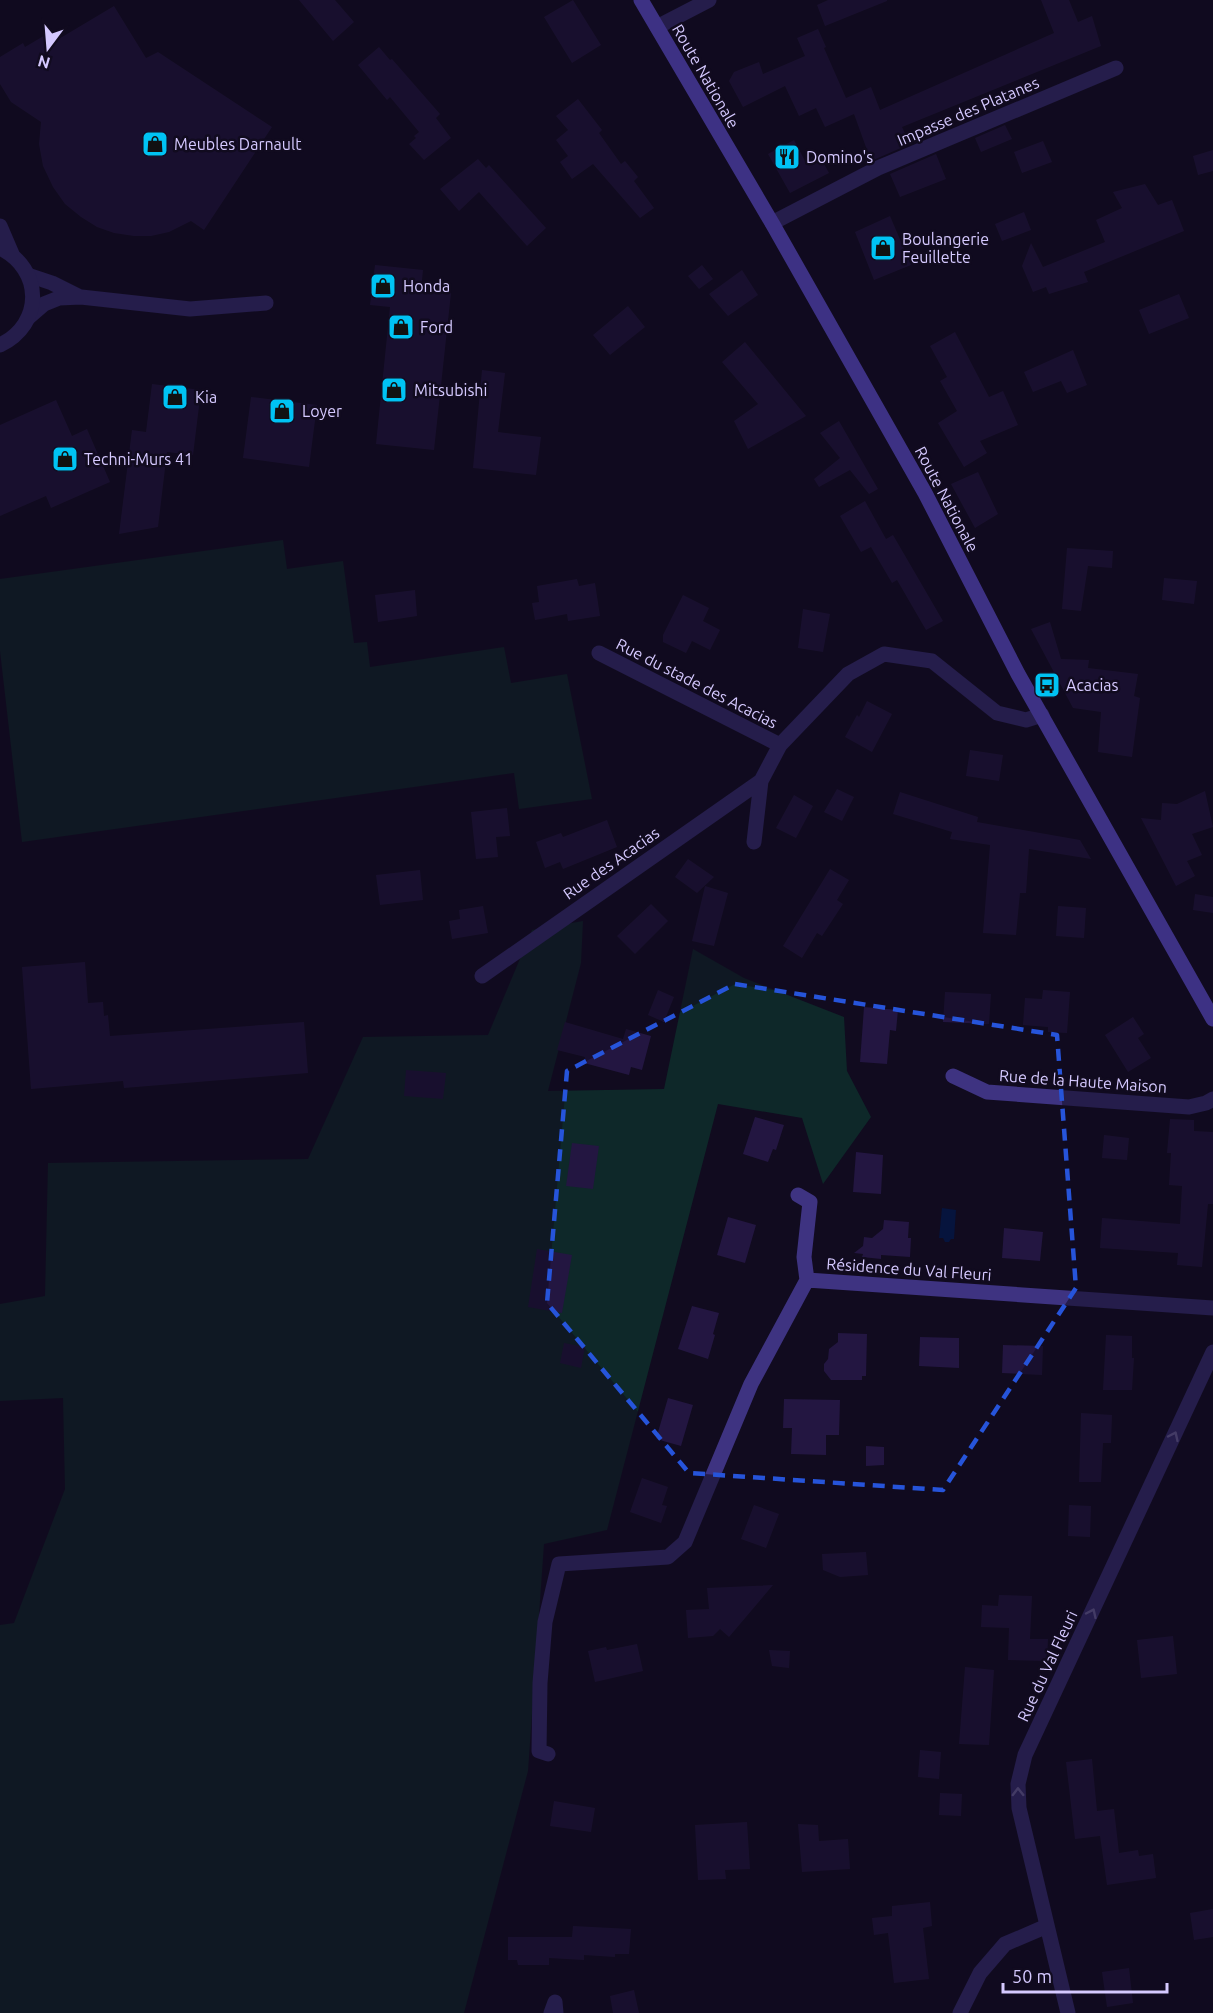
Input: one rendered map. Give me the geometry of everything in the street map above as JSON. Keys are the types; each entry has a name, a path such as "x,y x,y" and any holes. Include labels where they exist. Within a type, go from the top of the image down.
{"main road":[{"name":"Route Nationale","path":"641,0 772,223 925,493 1018,674 1213,1019"}],"street":[{"path":"657,27 709,0"},
{"name":"Impasse des Platanes","path":"772,223 878,168 1116,68"},
{"path":"0,226 6,251 21,263 28,274 33,296 29,317"},
{"path":"28,274 81,297"},
{"path":"0,345 21,330 29,317 44,304 59,298 81,297 190,309 266,303"},
{"name":"Rue du stade des Acacias","path":"598,653 780,745"},
{"name":"Rue des Acacias","path":"754,842 761,781 780,745 848,674 884,654 932,661 997,713 1026,720 1042,715"},
{"name":"Rue des Acacias","path":"482,976 761,781"},
{"name":"Rue de la Haute Maison","path":"953,1076 987,1092 1189,1107 1213,1099"},
{"path":"798,1195 810,1202 804,1257 807,1280"},
{"name":"Résidence du Val Fleuri","path":"548,1754 539,1751 540,1683 545,1622 559,1564 668,1557 686,1542 751,1384 807,1280 1213,1308"},
{"name":"Rue du Val Fleuri","path":"1068,2013 1019,1808 1018,1784 1025,1755 1213,1352"},
{"path":"960,2013 980,1973 1005,1944 1047,1926"},
{"path":"551,2013 555,2002 556,2013"}],"highlighted area":[{"path":"735,984 1057,1035 1076,1288 943,1490 689,1473 547,1303 567,1071"}],"green space":[{"path":"283,540 287,569 343,561 354,643 367,642 370,667 504,647 511,683 567,674 592,799 519,809 514,773 22,842 0,651 0,579"},
{"path":"583,921 581,963 548,1091 664,1089 693,949 744,978 844,1017 847,1071 871,1117 823,1184 802,1118 718,1104 607,1530 544,1544 528,1771 464,2013 0,2013 0,1625 14,1623 65,1489 63,1398 0,1401 0,1304 45,1296 48,1163 308,1159 363,1037 488,1035 532,930"}],"water":[{"path":"942,1208 956,1210 954,1239 949,1242 939,1238"}],"building":[{"path":"299,0 335,0 354,22 333,41"},
{"path":"573,0 601,45 572,63 544,17"},
{"path":"828,0 887,1 825,26 817,5"},
{"path":"1041,0 1069,0 1078,22 1092,16 1101,46 902,127 910,144 871,161 854,114 825,127 816,108 799,116 785,86 743,107 729,81 734,72 759,62 763,74 805,56 797,38 818,29 846,98 871,87 880,110 1054,33"},
{"name":"Meubles Darnault","path":"114,6 146,58 158,52 272,127 204,230 191,221 169,232 151,236 134,236 114,233 97,227 81,217 65,204 53,187 43,166 39,144 41,122 11,102 0,84 0,57 23,43 25,47 52,31 57,40"},
{"path":"379,47 440,114 436,118 451,138 424,160 409,144 419,132 390,97 387,100 358,65"},
{"path":"578,99 602,130 599,133 621,164 625,161 638,177 634,181 654,208 640,218 593,164 572,179 560,162 568,156 556,140 568,130 556,116"},
{"path":"1005,125 1012,139 981,152 975,138"},
{"path":"794,140 805,161 818,153 829,173 790,193 768,154"},
{"path":"1043,141 1052,162 1022,173 1014,152"},
{"path":"1213,150 1213,171 1198,175 1193,156"},
{"path":"936,154 946,179 900,197 890,174"},
{"path":"478,159 486,168 489,165 546,228 527,246 479,192 459,211 440,189"},
{"path":"1145,184 1158,205 1172,200 1184,231 1084,272 1088,282 1049,294 1046,287 1033,292 1022,266 1031,243 1043,267 1105,242 1096,220 1122,208 1113,192"},
{"path":"1024,212 1031,230 1002,241 995,224"},
{"name":"Boulangerie Feuillette","path":"890,216 911,265 874,280 855,232"},
{"path":"375,265 423,270 421,290 451,293 434,450 376,444 390,307 370,305"},
{"path":"702,265 713,279 699,289 688,276"},
{"path":"742,270 758,295 728,316 709,294"},
{"path":"1179,294 1189,318 1149,334 1139,310"},
{"path":"628,306 645,327 610,355 593,335"},
{"path":"955,332 989,397 1003,391 1018,425 980,441 987,453 964,467 938,423 957,411 940,381 947,377 930,346"},
{"path":"745,342 806,416 748,449 734,421 758,404 722,362"},
{"path":"1073,350 1087,385 1067,393 1061,381 1033,392 1024,372"},
{"path":"482,370 505,373 498,432 541,437 536,475 473,468"},
{"path":"152,384 201,390 193,455 167,452 158,527 119,534 132,430 146,432"},
{"path":"251,397 317,405 309,467 243,458"},
{"name":"Techni-Murs 41","path":"56,400 72,436 87,429 110,482 51,508 46,496 0,516 0,425"},
{"path":"839,421 878,489 869,494 850,470 819,487 814,479 840,458 820,433"},
{"path":"978,472 998,514 975,528 951,484"},
{"path":"865,501 886,539 893,535 943,621 926,630 897,580 892,583 871,547 861,552 840,516"},
{"path":"1067,548 1113,551 1112,568 1088,566 1081,611 1062,609"},
{"path":"1164,578 1197,581 1194,604 1162,600"},
{"path":"577,579 579,586 595,583 600,616 568,621 567,614 535,620 532,603 539,602 537,586"},
{"path":"415,590 417,616 378,622 375,595"},
{"path":"683,595 709,608 703,621 720,630 710,650 692,641 686,653 663,642 663,635"},
{"path":"803,609 830,614 823,652 798,648"},
{"path":"1050,622 1061,659 1089,660 1088,668 1138,674 1134,696 1140,698 1132,757 1098,752 1101,712 1073,708 1031,629"},
{"path":"867,701 892,714 872,752 845,737"},
{"path":"970,750 1003,755 999,781 966,776"},
{"path":"837,789 854,797 842,821 824,812"},
{"path":"1205,791 1213,827 1192,834 1202,855 1187,861 1195,876 1176,886 1141,818 1161,820 1162,803 1177,804"},
{"path":"900,792 978,817 977,822 1080,840 1091,859 1029,849 1026,893 1020,893 1016,935 983,933 990,845 950,839 952,832 893,814"},
{"path":"794,795 813,806 796,838 776,828"},
{"path":"507,808 510,836 496,837 498,857 476,859 471,812"},
{"path":"607,820 617,847 563,869 560,862 545,868 536,842 561,833 563,837"},
{"path":"688,859 714,877 697,893 675,877"},
{"path":"830,869 849,880 837,900 843,904 822,936 817,933 802,958 783,946"},
{"path":"420,870 423,900 380,905 376,875"},
{"path":"705,886 728,893 714,946 692,941"},
{"path":"1195,894 1213,897 1213,913 1193,910"},
{"path":"651,904 668,921 635,954 617,936"},
{"path":"483,906 488,933 452,939 449,921 460,919 459,910"},
{"path":"1058,906 1086,908 1084,938 1056,936"},
{"path":"85,962 88,1003 103,1002 104,1016 108,1015 110,1036 304,1022 308,1073 124,1088 123,1081 31,1089 22,967"},
{"path":"658,990 674,997 664,1022 648,1015"},
{"path":"1043,990 1070,992 1067,1033 1048,1032 1048,1027 1023,1025 1025,998 1042,999"},
{"path":"945,992 991,994 989,1024 943,1022"},
{"path":"864,1007 898,1010 896,1031 890,1030 887,1064 860,1062"},
{"path":"1133,1017 1144,1034 1138,1038 1151,1058 1128,1072 1105,1035"},
{"path":"565,1022 623,1039 626,1029 651,1036 642,1070 631,1067 629,1075 584,1063 585,1057 557,1050"},
{"path":"406,1070 446,1073 443,1099 404,1096"},
{"path":"755,1117 784,1125 776,1150 773,1149 768,1162 743,1154"},
{"path":"1170,1119 1194,1120 1194,1131 1213,1132 1213,1204 1208,1204 1202,1267 1177,1265 1178,1253 1100,1248 1102,1218 1180,1224 1182,1186 1169,1185 1171,1153 1167,1153"},
{"path":"1104,1135 1129,1138 1127,1160 1102,1158"},
{"path":"572,1143 599,1146 593,1189 566,1186"},
{"path":"856,1152 883,1155 881,1194 853,1192"},
{"path":"728,1217 756,1225 745,1263 717,1255"},
{"path":"884,1220 909,1222 910,1257 881,1255 881,1259 862,1257 863,1254 854,1253 863,1246 864,1237 872,1238 883,1229"},
{"path":"1004,1228 1043,1232 1040,1261 1002,1258"},
{"path":"537,1249 572,1255 562,1313 528,1307"},
{"path":"692,1306 719,1313 708,1359 678,1349"},
{"path":"838,1333 867,1334 866,1376 862,1376 862,1380 831,1380 824,1371 829,1349 838,1342"},
{"path":"1106,1335 1132,1336 1132,1358 1134,1358 1132,1390 1103,1390"},
{"path":"920,1337 959,1338 959,1368 919,1366"},
{"path":"564,1343 585,1347 581,1368 560,1363"},
{"path":"1003,1345 1043,1346 1042,1375 1002,1373"},
{"path":"668,1398 693,1405 681,1446 656,1439"},
{"path":"784,1399 840,1400 839,1435 826,1435 826,1455 791,1454 792,1428 783,1428"},
{"path":"1081,1413 1112,1415 1111,1443 1103,1443 1101,1482 1079,1482"},
{"path":"866,1446 884,1447 884,1465 866,1466"},
{"path":"642,1478 668,1487 662,1505 667,1506 661,1523 630,1512"},
{"path":"754,1505 779,1514 766,1548 741,1539"},
{"path":"1069,1505 1091,1506 1090,1537 1068,1536"},
{"path":"866,1552 868,1575 840,1577 823,1570 822,1554"},
{"path":"773,1585 729,1637 720,1629 713,1636 688,1638 686,1610 709,1609 707,1588"},
{"path":"999,1595 1032,1596 1030,1639 1048,1639 1047,1661 1008,1660 1009,1628 981,1627 982,1605 998,1606"},
{"path":"1173,1636 1177,1674 1141,1678 1137,1640"},
{"path":"637,1644 643,1671 595,1682 588,1651"},
{"path":"769,1650 790,1651 789,1668 772,1666"},
{"path":"965,1667 994,1670 989,1745 959,1744"},
{"path":"920,1750 941,1752 939,1779 918,1777"},
{"path":"1092,1759 1097,1811 1114,1809 1119,1853 1138,1850 1139,1856 1153,1854 1156,1878 1107,1885 1100,1836 1075,1839 1066,1762"},
{"path":"940,1793 962,1794 961,1816 939,1815"},
{"path":"554,1801 595,1808 591,1832 550,1826"},
{"path":"747,1822 750,1869 725,1870 726,1879 698,1880 695,1825"},
{"path":"798,1824 818,1825 819,1841 848,1839 850,1869 802,1872"},
{"path":"930,1902 932,1926 923,1928 929,1979 894,1983 888,1933 874,1935 872,1918 892,1916 892,1906"},
{"path":"1213,1909 1213,1937 1194,1940 1190,1913"},
{"path":"573,1926 631,1929 629,1954 615,1954 615,1957 584,1955 584,1960 549,1958 549,1965 518,1965 517,1960 508,1960 508,1937 572,1937"},
{"path":"1129,1968 1133,2003 1107,2007 1102,1972"},
{"path":"634,1990 639,2013 613,2013 610,1996"}],"place":[{"name":"Meubles Darnault","path":"155,144"},
{"name":"Domino's","path":"787,157"},
{"name":"Boulangerie Feuillette","path":"883,248"},
{"name":"Honda","path":"383,286"},
{"name":"Ford","path":"401,327"},
{"name":"Mitsubishi","path":"394,390"},
{"name":"Kia","path":"175,397"},
{"name":"Loyer","path":"282,411"},
{"name":"Techni-Murs 41","path":"65,459"},
{"name":"Acacias","path":"1047,685"}]}
